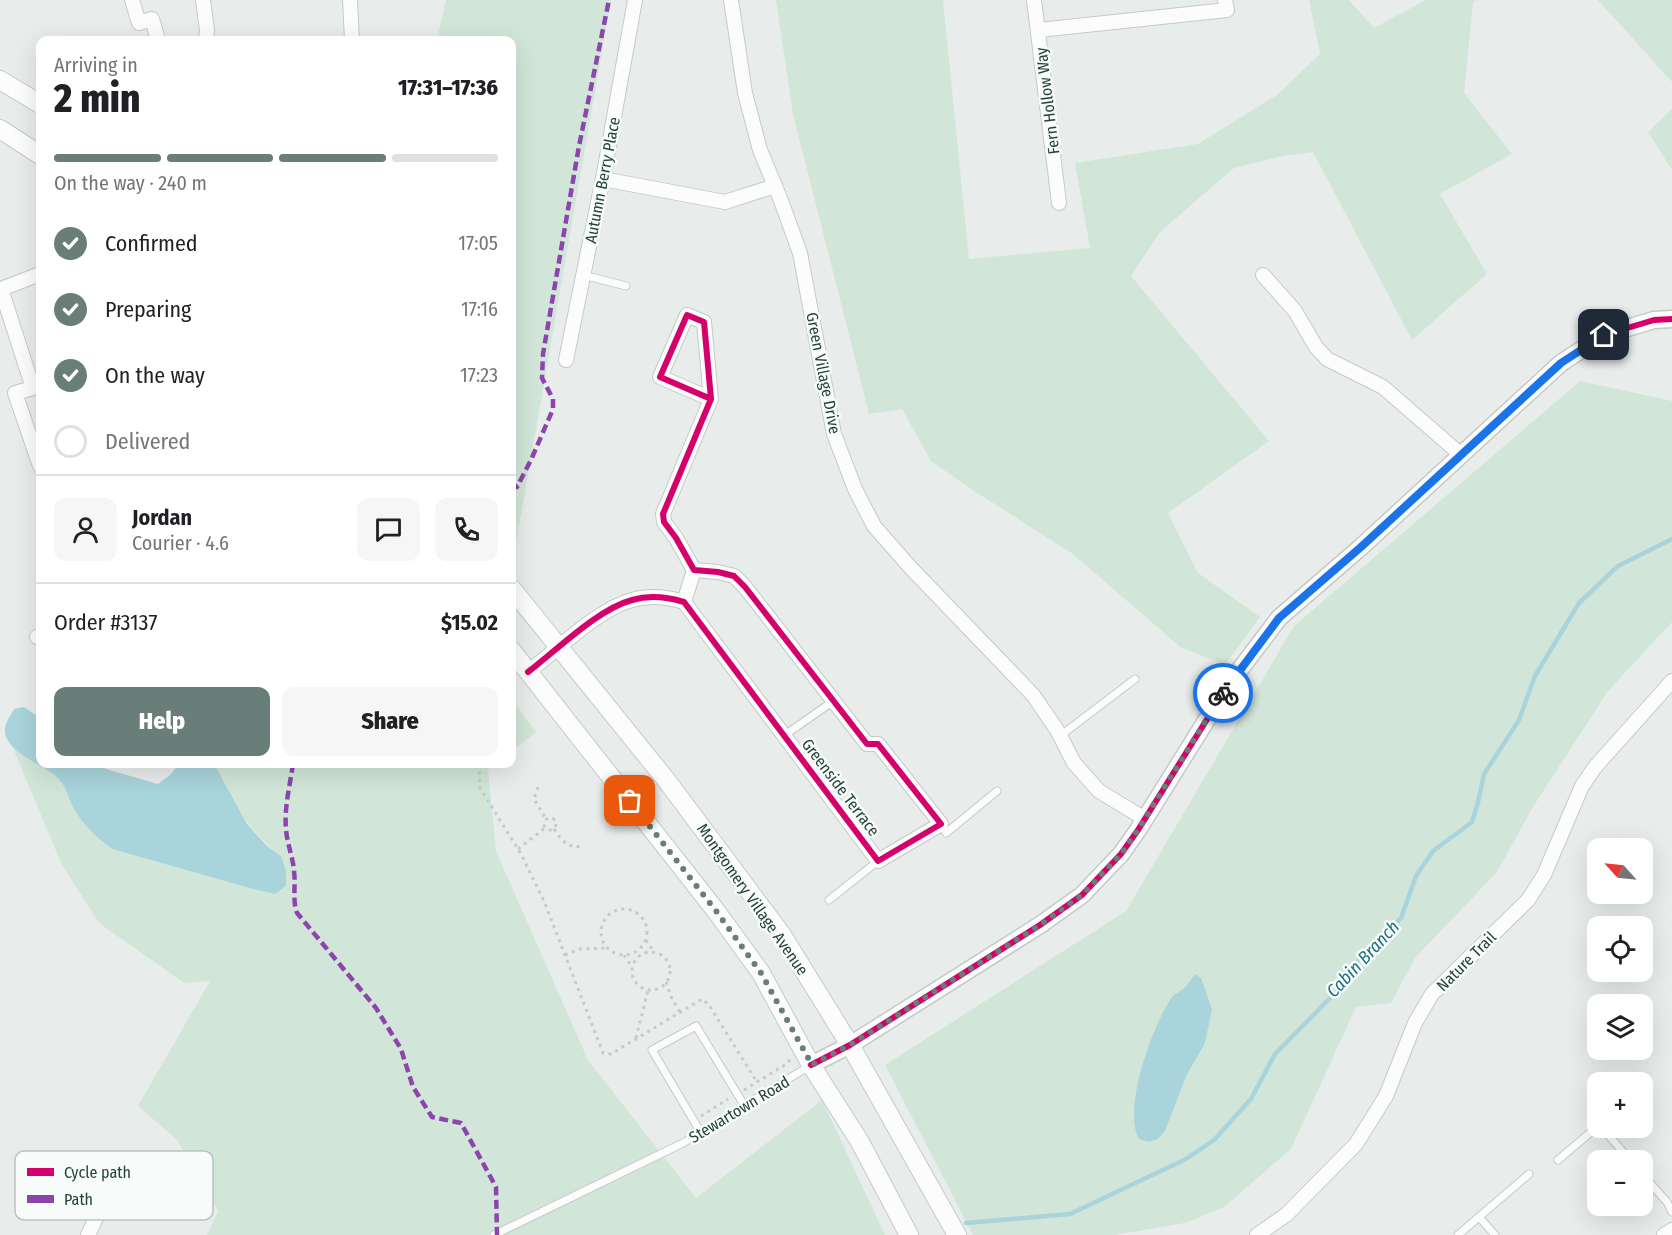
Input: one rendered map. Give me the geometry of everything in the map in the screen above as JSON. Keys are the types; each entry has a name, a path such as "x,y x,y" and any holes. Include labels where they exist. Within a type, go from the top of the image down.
{"main road":[{"path":"0,80 36,102"},
{"path":"0,129 36,152"},
{"name":"Montgomery Village Avenue","path":"516,594 667,781 782,935 850,1045 957,1235"},
{"path":"516,656 716,911 761,973 812,1065 860,1142 909,1235"}],"street":[{"path":"132,0 139,23 152,19 157,36"},
{"path":"203,0 206,36"},
{"path":"350,0 352,36"},
{"name":"Autumn Berry Place","path":"566,360 603,179 635,0"},
{"name":"Green Village Drive","path":"731,0 745,93 760,150 800,252 834,434 855,489 874,526 909,566 1033,695 1060,736 1074,763 1099,791 1145,819"},
{"name":"Fern Hollow Way","path":"1034,0 1059,203"},
{"path":"1039,30 1227,10 1225,0"},
{"path":"603,179 726,202 775,186"},
{"path":"1263,275 1295,311 1316,346 1327,359 1383,387 1460,454"},
{"path":"36,276 1,289 33,388 15,393 36,438"},
{"path":"528,672 599,616 616,606 634,599 666,597 684,602 694,570 676,537 664,522 663,514 711,399 704,322 687,315 660,377 711,399"},
{"name":"Stewartown Road","path":"812,1065 850,1045 1040,925 1082,895 1121,854 1229,684 1279,618 1361,547 1561,363 1604,335 1654,320 1672,319"},
{"path":"694,570 734,576 745,587 832,702 867,744 878,744 941,824"},
{"name":"Greenside Terrace","path":"684,602 878,861 941,824"},
{"name":"Nature Trail","path":"1257,1235 1286,1215 1356,1144 1386,1096 1415,1023 1432,994 1528,900 1544,875 1582,786 1595,767 1672,681"},
{"path":"88,1235 96,1220"},
{"path":"1664,1235 1672,1230"}],"lane":[{"path":"584,275 626,286"},
{"path":"1060,736 1135,679"},
{"path":"785,735 832,702"},
{"path":"941,824 946,833 997,791"},
{"path":"829,900 878,861"},
{"path":"701,1133 652,1050 696,1026 744,1105"},
{"name":"Stewartown Road","path":"494,1235 701,1133 812,1065"},
{"path":"1558,1160 1587,1135"},
{"path":"1611,1138 1621,1150"},
{"path":"1458,1235 1529,1174"},
{"path":"1653,1186 1667,1202 1672,1212"},
{"path":"1479,1217 1495,1235"}],"path":[{"path":"479,768 480,788 518,849 544,901 603,1053 611,1054 699,1000 707,1002 757,1082"},
{"path":"538,787 534,799 546,819 545,828"},
{"path":"546,819 551,818 555,821 554,829"},
{"path":"518,849 545,828"},
{"path":"545,828 549,831 554,829"},
{"path":"554,829 562,841 570,846 583,846"},
{"path":"608,948 602,934 604,922 611,914 621,909 632,911 642,917 647,930 646,940 649,947 662,956 669,966 670,972 666,982 661,987 648,990 638,985 633,968 624,955"},
{"path":"566,955 580,949 608,948 618,954 632,954 639,950 646,940"},
{"path":"633,968 641,956 646,953 655,953"},
{"path":"666,982 680,1012"},
{"path":"636,1038 648,990"},
{"path":"693,1120 788,1063 791,1057"}],"green space":[{"path":"446,0 611,0 516,544 516,36 438,36"},
{"path":"776,0 943,0 969,259 1090,248 1075,163 1198,144 1277,95 1320,54 1309,0 1349,0 1374,28 1426,0 1476,0 1473,3 1464,93 1512,154 1440,194 1487,274 1412,340 1313,152 1283,156 1234,168 1160,232 1131,276 1269,441 1168,513 1198,573 1260,617 1225,665 1180,647 1073,554 931,461 902,409 869,414 793,114"},
{"path":"1598,0 1672,0 1672,82"},
{"path":"1672,109 1672,170 1648,132"},
{"path":"1580,381 1672,401 1672,622 1608,691 1533,807 1497,872 1415,958 1391,1003 1356,1007 1291,1149 1224,1207 1185,1223 1114,1235 973,1235 885,1065 1126,911 1294,626"},
{"path":"516,704 536,732 516,748"},
{"path":"13,748 36,762 36,768 47,768 61,781 76,812 112,849 275,894 281,856 250,825 234,802 216,768 489,768 496,851 588,1060 696,1198 822,1100 885,1235 207,1235 218,1211 213,1202 213,1151 183,1151 177,1140 138,1106 210,981 184,983 99,923 61,863"}],"water":[{"path":"24,707 36,715 36,763 11,746 5,735 5,727 14,709"},
{"path":"44,768 104,768 158,784 176,768 216,768 247,824 266,845 281,856 286,871 286,886 275,894 112,849 92,832 74,808 59,779"},
{"path":"1195,974 1201,978 1212,1009 1205,1043 1186,1076 1165,1131 1158,1139 1149,1142 1139,1139 1134,1108 1142,1067 1149,1046 1156,1026 1172,997 1185,987"}],"waterway":[{"name":"Cabin Branch","path":"966,1223 1070,1214 1186,1159 1214,1140 1251,1099 1275,1054 1340,988 1358,961 1401,918 1416,876 1433,851 1472,822 1484,774 1519,720 1535,676 1579,603 1618,566 1672,539"}],"marked path":[{"path":"516,486 531,460 553,409 553,399 542,378 543,354 579,146 609,0"},
{"path":"292,768 286,821 297,913 376,1008 401,1049 413,1087 432,1117 461,1123 496,1187 497,1235"}],"cycle path":[{"path":"528,672 578,631 619,605 638,598 651,597 684,602 878,861 941,824 878,744 867,744 745,587 734,576 694,570 664,522 663,514 711,399 660,377 687,315 704,322 711,399"},
{"path":"811,1065 850,1045 1040,925 1082,895 1121,854 1229,684 1279,618 1361,547 1561,363 1604,335 1654,320 1672,319"}],"way so far":[{"path":"630,801 761,973 812,1065 850,1045 1040,925 1082,895 1121,854 1138,830 1223,693"}],"route":[{"path":"1223,693 1279,618 1361,547 1561,363 1604,335"}]}
